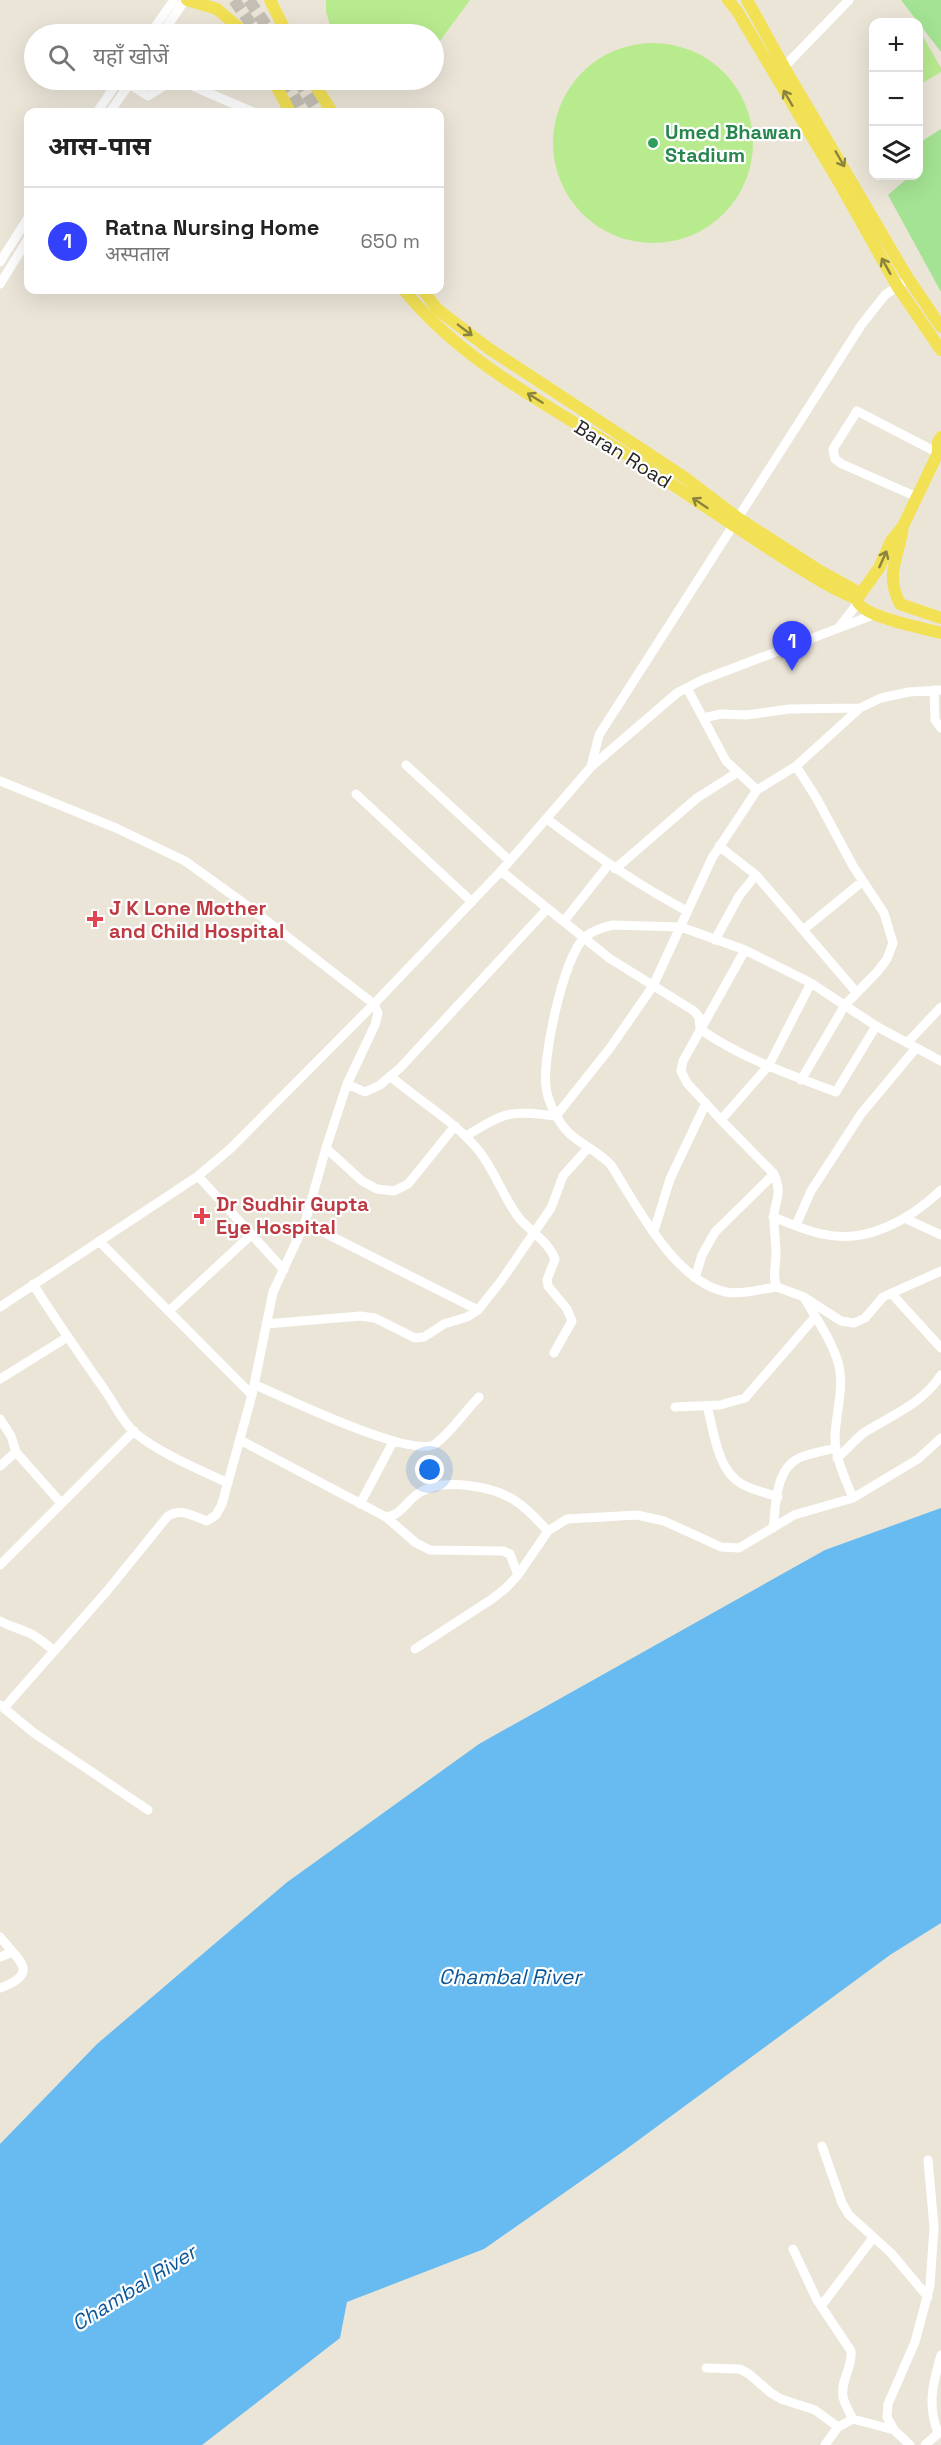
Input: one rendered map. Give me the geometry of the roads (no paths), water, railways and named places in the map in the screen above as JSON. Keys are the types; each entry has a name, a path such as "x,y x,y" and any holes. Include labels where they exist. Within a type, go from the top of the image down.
{"main road":[{"path":"186,0 218,9 235,24"},
{"path":"270,0 282,24"},
{"path":"728,0 737,11 840,184 897,286 941,350"},
{"path":"747,0 783,67 909,279 941,327"},
{"path":"278,90 288,108"},
{"path":"318,90 330,108"},
{"name":"Baran Road","path":"412,294 420,310 459,345 503,378 736,521 817,579 858,599 873,615 941,633"},
{"name":"Baran Road","path":"426,294 437,309 488,348 684,477 736,521"},
{"path":"858,599 879,568 891,541 903,526 939,452 938,442 941,436"},
{"path":"903,526 900,547 891,575 894,591 900,604 941,618"}],"street":[{"path":"157,24 174,0"},
{"path":"169,24 186,0"},
{"path":"783,67 849,0"},
{"path":"100,108 112,90"},
{"path":"113,108 125,90"},
{"path":"141,90 148,96 157,90"},
{"path":"202,90 244,108"},
{"path":"0,262 24,224"},
{"path":"0,284 24,245"},
{"path":"591,767 599,735 862,324 885,295 909,279"},
{"path":"917,497 842,464 834,459 833,449 856,411 939,452"},
{"path":"840,626 858,599"},
{"path":"0,1306 198,1176 268,1113 501,871 591,767 677,693 702,680 873,615"},
{"path":"687,688 726,761 757,790"},
{"path":"556,1116 610,1048 653,986 719,846 757,790 796,766 860,708 881,698 909,692 937,690 935,720 941,728"},
{"path":"703,718 722,714 747,715 789,710 860,708"},
{"path":"406,765 510,861"},
{"path":"796,766 884,913 893,943 887,959 845,1005 801,1080"},
{"path":"564,921 612,867 697,798 738,772"},
{"path":"0,781 116,828 184,861 249,907 374,1004 378,1013 375,1025 347,1084 305,1224 273,1292 255,1385 222,1504 216,1515 207,1521 183,1512 173,1512 167,1516 107,1591 2,1707 34,1733 148,1810"},
{"path":"356,794 472,902"},
{"path":"548,819 641,887 687,911"},
{"path":"719,846 756,875 857,993"},
{"path":"501,871 609,958 694,1011 699,1017 700,1029"},
{"path":"715,940 740,896 756,875"},
{"path":"803,930 863,881"},
{"path":"347,1084 365,1092 380,1085 546,909"},
{"path":"941,1061 876,1026 812,983 745,950 681,927 613,925 604,927 584,938 572,959 556,1008 545,1074 546,1089 556,1116 572,1138 602,1155 611,1165 654,1231 686,1271 695,1278 727,1292 747,1292 777,1287 804,1297 841,1321 854,1323 865,1318 883,1297 941,1271"},
{"path":"745,950 683,1061 681,1071 687,1083 774,1174 780,1192 773,1217 776,1254 774,1281 777,1287"},
{"path":"721,1120 769,1065 812,983"},
{"path":"796,1225 811,1191 861,1114 941,1007"},
{"path":"700,1029 717,1040 801,1080 836,1092 876,1026"},
{"path":"390,1076 466,1136 479,1151 510,1205 532,1233 551,1249 555,1259 547,1280 548,1286 567,1309 572,1321 554,1353"},
{"path":"654,1231 670,1179 706,1102"},
{"path":"466,1136 510,1113 523,1112 556,1116"},
{"path":"326,1148 362,1181 377,1189 394,1191 408,1184 455,1126"},
{"path":"266,1324 360,1316 375,1318 415,1338 424,1337 444,1324 467,1317 488,1300 516,1261 532,1233 551,1208 563,1176 588,1148"},
{"path":"695,1278 702,1256 715,1232 774,1174"},
{"path":"198,1176 284,1270"},
{"path":"773,1217 822,1234 861,1235 895,1224 929,1202 941,1190"},
{"path":"904,1218 941,1235"},
{"path":"305,1224 478,1310"},
{"path":"169,1311 251,1235"},
{"path":"99,1241 252,1395"},
{"path":"33,1284 66,1338 122,1418 134,1431 170,1456 228,1483"},
{"path":"891,1293 941,1348"},
{"path":"804,1297 839,1366 837,1453 853,1498"},
{"path":"675,1407 707,1406 735,1402 745,1398 815,1317"},
{"path":"0,1379 66,1338"},
{"path":"773,1528 781,1478 790,1463 799,1458 837,1453 865,1432 912,1406 934,1386 941,1375"},
{"path":"255,1385 393,1442 423,1448 434,1444 479,1397"},
{"path":"707,1406 720,1453 729,1473 746,1486 778,1497"},
{"path":"0,1419 11,1436 16,1452 61,1503"},
{"path":"0,1565 134,1431"},
{"path":"415,1648 492,1599 518,1575 548,1531 567,1519 637,1515 664,1521 721,1547 739,1548 794,1515 853,1498 918,1459 941,1438"},
{"path":"240,1440 386,1517 416,1543 430,1550 503,1551 510,1554 518,1575"},
{"path":"360,1504 393,1442"},
{"path":"0,1466 16,1452"},
{"path":"386,1517 395,1516 419,1492 437,1486 469,1485 500,1493 516,1501 548,1531"},
{"path":"0,1621 40,1639 54,1651"},
{"path":"0,1937 21,1964 24,1972 22,1978 0,1988"},
{"path":"0,1957 12,1952"},
{"path":"822,2146 842,2203 849,2215 891,2253 928,2297"},
{"path":"910,2445 894,2430 887,2417 888,2404 915,2342 930,2286 934,2227 928,2160"},
{"path":"821,2306 873,2238"},
{"path":"793,2249 821,2306 851,2351 852,2360 844,2381 843,2396 853,2420"},
{"path":"930,2286 941,2281"},
{"path":"925,2445 940,2432 933,2419 930,2396 941,2355"},
{"path":"706,2368 740,2369 781,2399 815,2410 838,2427"},
{"path":"827,2444 838,2427 853,2420 894,2430"}],"water":[{"name":"Chambal River","path":"941,1508 941,1923 890,1955 621,2153 484,2249 347,2302 340,2338 202,2445 0,2445 0,2144 97,2044 286,1883 479,1744 825,1550"}],"tunnel":[{"path":"234,0 251,24"},
{"path":"249,0 265,24"},
{"path":"291,90 301,108"},
{"path":"304,90 316,108"}],"place":[{"name":"Umed Bhawan Stadium","path":"653,143"},
{"name":"Ratna Nursing Home","path":"792,671"},
{"name":"J K Lone Mother and Child Hospital","path":"95,919"},
{"name":"Dr Sudhir Gupta Eye Hospital","path":"202,1216"}]}
